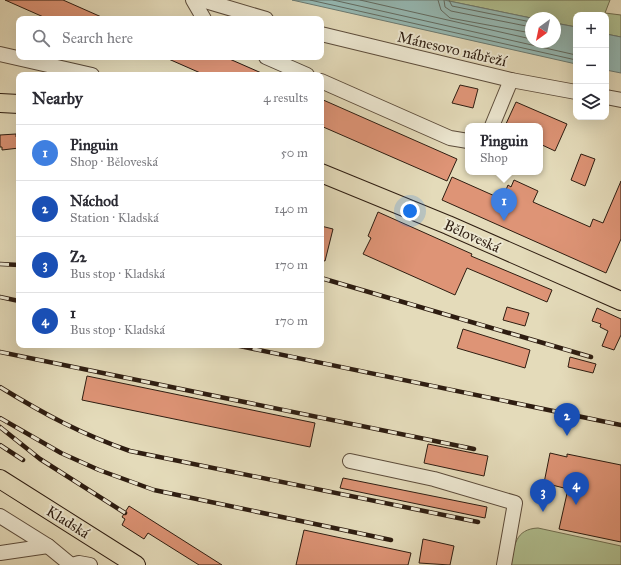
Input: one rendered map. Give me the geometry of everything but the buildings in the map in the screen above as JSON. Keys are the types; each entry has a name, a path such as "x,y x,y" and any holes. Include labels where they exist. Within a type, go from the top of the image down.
{"main road":[{"path":"0,103 16,104"},
{"name":"Běloveská","path":"324,174 413,210 621,302"},
{"name":"Kladská","path":"0,479 136,565"}],"street":[{"path":"193,0 202,16"},
{"path":"202,0 256,16"},
{"name":"Mánesovo nábřeží","path":"324,35 511,80 573,91"},
{"path":"0,54 16,58"},
{"path":"26,60 79,72"},
{"path":"273,60 300,72"},
{"path":"493,123 511,80"},
{"path":"324,82 450,138 465,140"},
{"path":"609,98 621,100"},
{"path":"350,462 434,479 514,510 504,565"},
{"path":"0,516 48,546 72,565 79,563 90,565"},
{"path":"0,553 48,546"}],"green space":[{"path":"444,0 610,0 605,12 573,12 573,26 561,24 561,12 525,12 525,17"},
{"path":"609,14 621,15 621,37 609,35"},
{"path":"538,528 621,546 621,565 511,565 513,551 520,535 530,529"}],"water":[{"path":"292,0 444,0 525,17 525,48 561,48 561,24 573,26 573,63"},
{"path":"609,35 621,37 621,73 609,71"}],"railway":[{"path":"0,264 16,265"},
{"path":"324,279 591,357"},
{"path":"0,297 16,300"},
{"path":"249,348 621,425"},
{"path":"0,352 474,449"},
{"path":"0,387 63,423 95,438 130,451 478,522"},
{"path":"0,418 61,453 99,470 154,490 391,540"},
{"path":"0,427 40,459 125,513"},
{"path":"0,445 23,460"}],"place":[{"name":"Pinguin","path":"504,221"},
{"name":"Náchod","path":"567,436"},
{"name":"1","path":"576,505"},
{"name":"Z2","path":"543,512"}]}
